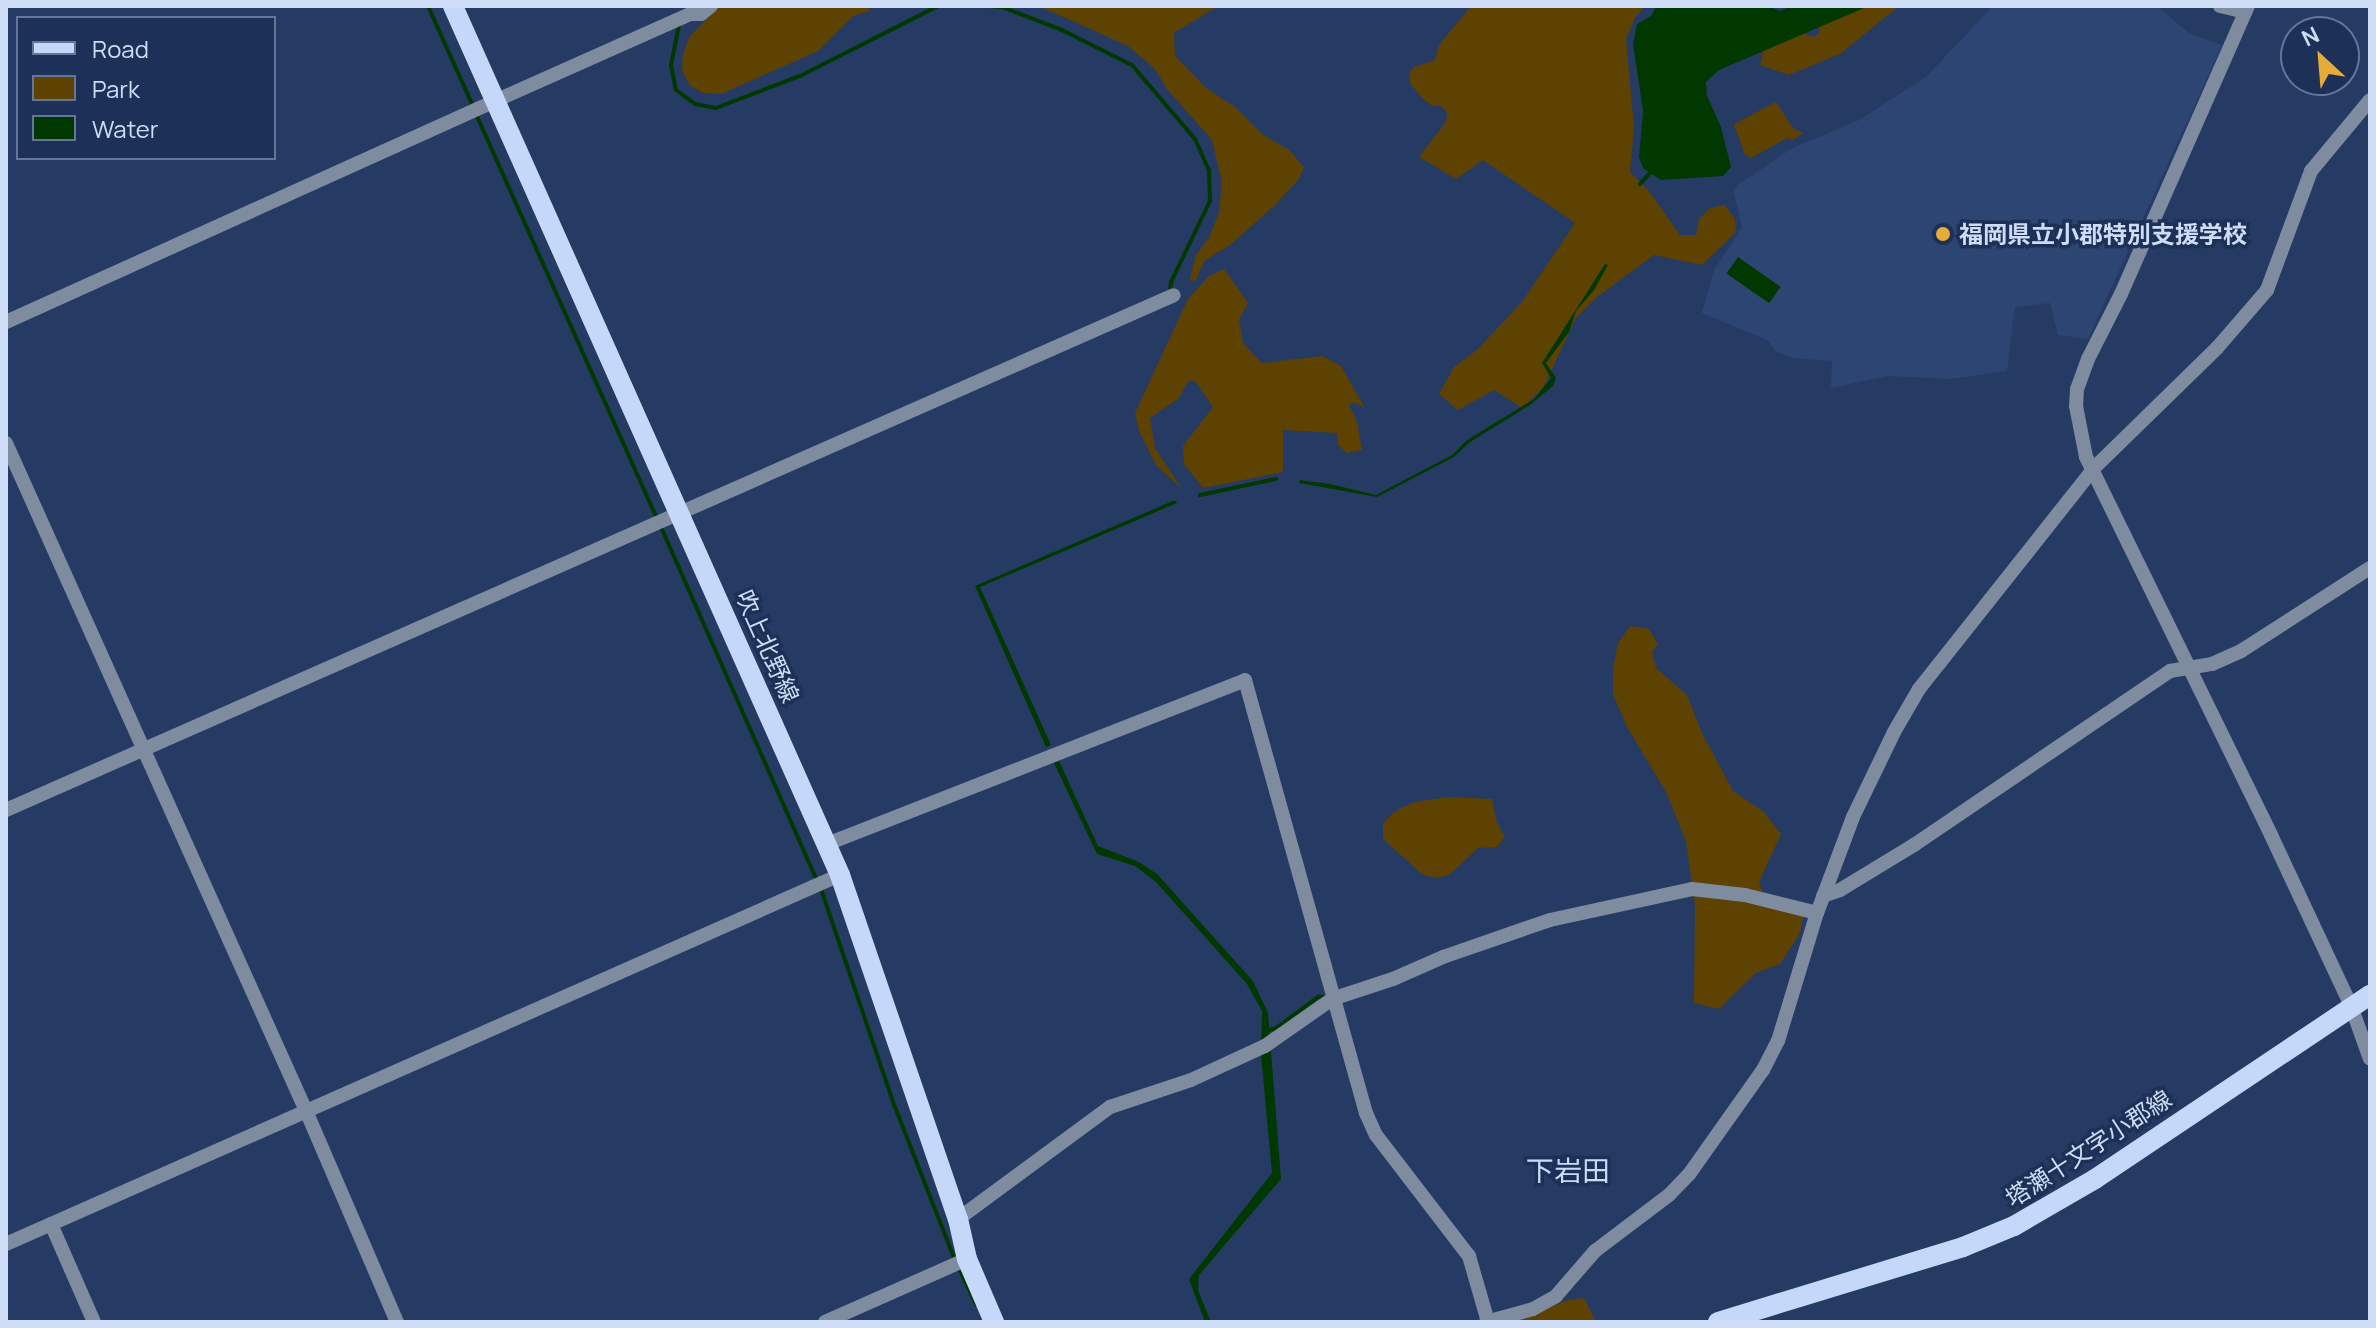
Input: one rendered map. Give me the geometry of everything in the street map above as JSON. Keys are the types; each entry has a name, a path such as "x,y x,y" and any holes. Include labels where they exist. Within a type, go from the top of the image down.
{"main road":[{"name":"吹上北野線","path":"453,6 840,875 958,1219 967,1259 994,1322"},
{"name":"塔瀬十文字小郡線","path":"1718,1322 1963,1247 2014,1226 2095,1179 2370,995"}],"street":[{"path":"6,322 690,14 701,14 711,6"},
{"path":"2220,6 2247,9 2121,294 2088,359 2077,389 2076,406 2086,457 2271,835 2351,1006 2370,1059"},
{"path":"827,844 1245,680 1332,999 1343,1021 1366,1113 1376,1135 1469,1256 1488,1322 1533,1309 1556,1296 1595,1251 1669,1195 1690,1173 1749,1091 1778,1041 1817,913 1853,817 1894,732 1919,689 2094,468 2217,348 2267,290 2311,171 2370,100"},
{"path":"6,810 1174,295"},
{"path":"6,443 307,1113 397,1322"},
{"path":"1823,896 1840,890 1914,845 2170,671 2212,664 2241,651 2370,568"},
{"path":"6,1244 840,875"},
{"path":"958,1219 1089,1119 1110,1107 1191,1080 1265,1046 1332,999 1550,920 1692,889 1745,895 1817,913"},
{"path":"51,1224 94,1322"},
{"path":"825,1322 967,1259"}],"shaded area":[{"path":"1993,6 2157,6 2190,34 2222,45 2088,339 2058,335 2050,303 2015,307 2007,371 1951,379 1887,376 1831,388 1832,361 1794,358 1775,351 1769,341 1702,313 1714,270 1742,228 1734,192 1739,184 1791,149 1859,120 1926,77"}],"green space":[{"path":"719,6 869,6 869,11 853,16 818,51 721,94 703,93 690,86 682,70 683,54 690,36"},
{"path":"1039,6 1218,6 1174,33 1175,56 1206,88 1235,107 1262,134 1289,150 1304,167 1299,179 1274,206 1230,245 1204,261 1195,282 1190,279 1196,255 1210,236 1219,212 1222,182 1212,140 1167,89 1155,69 1128,46"},
{"path":"1471,6 1645,6 1635,18 1626,39 1634,127 1630,172 1649,191 1680,235 1696,235 1699,219 1710,208 1725,205 1735,219 1736,232 1702,265 1654,255 1597,297 1576,318 1543,388 1522,408 1494,390 1458,410 1439,394 1454,367 1477,350 1522,302 1575,223 1483,160 1456,179 1419,157 1446,122 1447,112 1421,97 1410,83 1409,73 1414,67 1435,60 1439,45"},
{"path":"1859,6 1899,6 1840,54 1789,75 1760,65 1765,41 1796,31 1814,37 1819,33 1820,22"},
{"path":"1776,102 1793,128 1803,133 1793,140 1787,138 1751,158 1745,155 1734,124"},
{"path":"1224,269 1248,303 1239,320 1243,343 1262,363 1323,356 1341,366 1365,408 1353,402 1349,405 1357,422 1362,450 1347,453 1338,445 1337,433 1283,430 1283,472 1203,488 1184,464 1183,446 1213,407 1196,382 1189,380 1178,399 1150,418 1155,448 1182,489 1156,465 1139,431 1135,413 1188,299 1209,276"},
{"path":"1630,626 1649,629 1658,644 1652,652 1656,668 1687,695 1701,731 1733,791 1764,812 1781,834 1759,882 1768,906 1803,916 1800,933 1780,964 1756,973 1719,1009 1694,1003 1695,906 1686,841 1666,792 1627,727 1613,694 1613,668 1618,643"},
{"path":"1448,797 1492,799 1497,823 1505,837 1497,847 1478,848 1449,875 1436,878 1422,874 1383,839 1383,823 1397,810 1415,802"},
{"path":"1584,1298 1596,1322 1517,1322 1567,1300"}],"water":[{"path":"1656,6 1767,6 1780,11 1793,6 1869,6 1719,70 1706,82 1707,96 1721,127 1731,167 1723,176 1661,180 1643,168 1639,157 1643,111 1633,44 1637,24 1651,16"},
{"path":"1738,257 1781,287 1769,303 1727,273"},
{"path":"1605,264 1608,265 1594,290 1576,311 1569,332 1546,363 1556,378 1553,386 1530,405 1470,442 1454,457 1377,497 1299,483 1300,480 1330,484 1376,495 1452,455 1467,440 1534,399 1551,378 1542,363"},
{"path":"1175,500 1177,503 980,587 1051,745 1046,747 975,586"},
{"path":"1059,761 1098,846 1139,862 1157,874 1253,981 1268,1013 1281,1179 1199,1275 1198,1290 1211,1322 1205,1322 1189,1279 1272,1173 1261,1055 1262,1011 1247,984 1156,882 1135,866 1097,854 1054,763"}],"waterway":[{"path":"428,6 473,106"},
{"path":"679,25 671,65 676,90 695,104 716,108 800,76 938,6"},
{"path":"987,6 1002,7 1062,30 1132,65 1195,139 1209,171 1210,201 1171,282 1170,292"},
{"path":"476,114 657,519"},
{"path":"1640,184 1650,173"},
{"path":"1200,495 1276,479"},
{"path":"661,527 817,881"},
{"path":"821,889 895,1107 955,1260"},
{"path":"1266,1030 1275,1029 1318,997 1323,997"},
{"path":"959,1268 976,1304"}],"place":[{"name":"福岡県立小郡特別支援学校","path":"1943,234"}],"district":[{"name":"下岩田","path":"1568,1170"}]}
